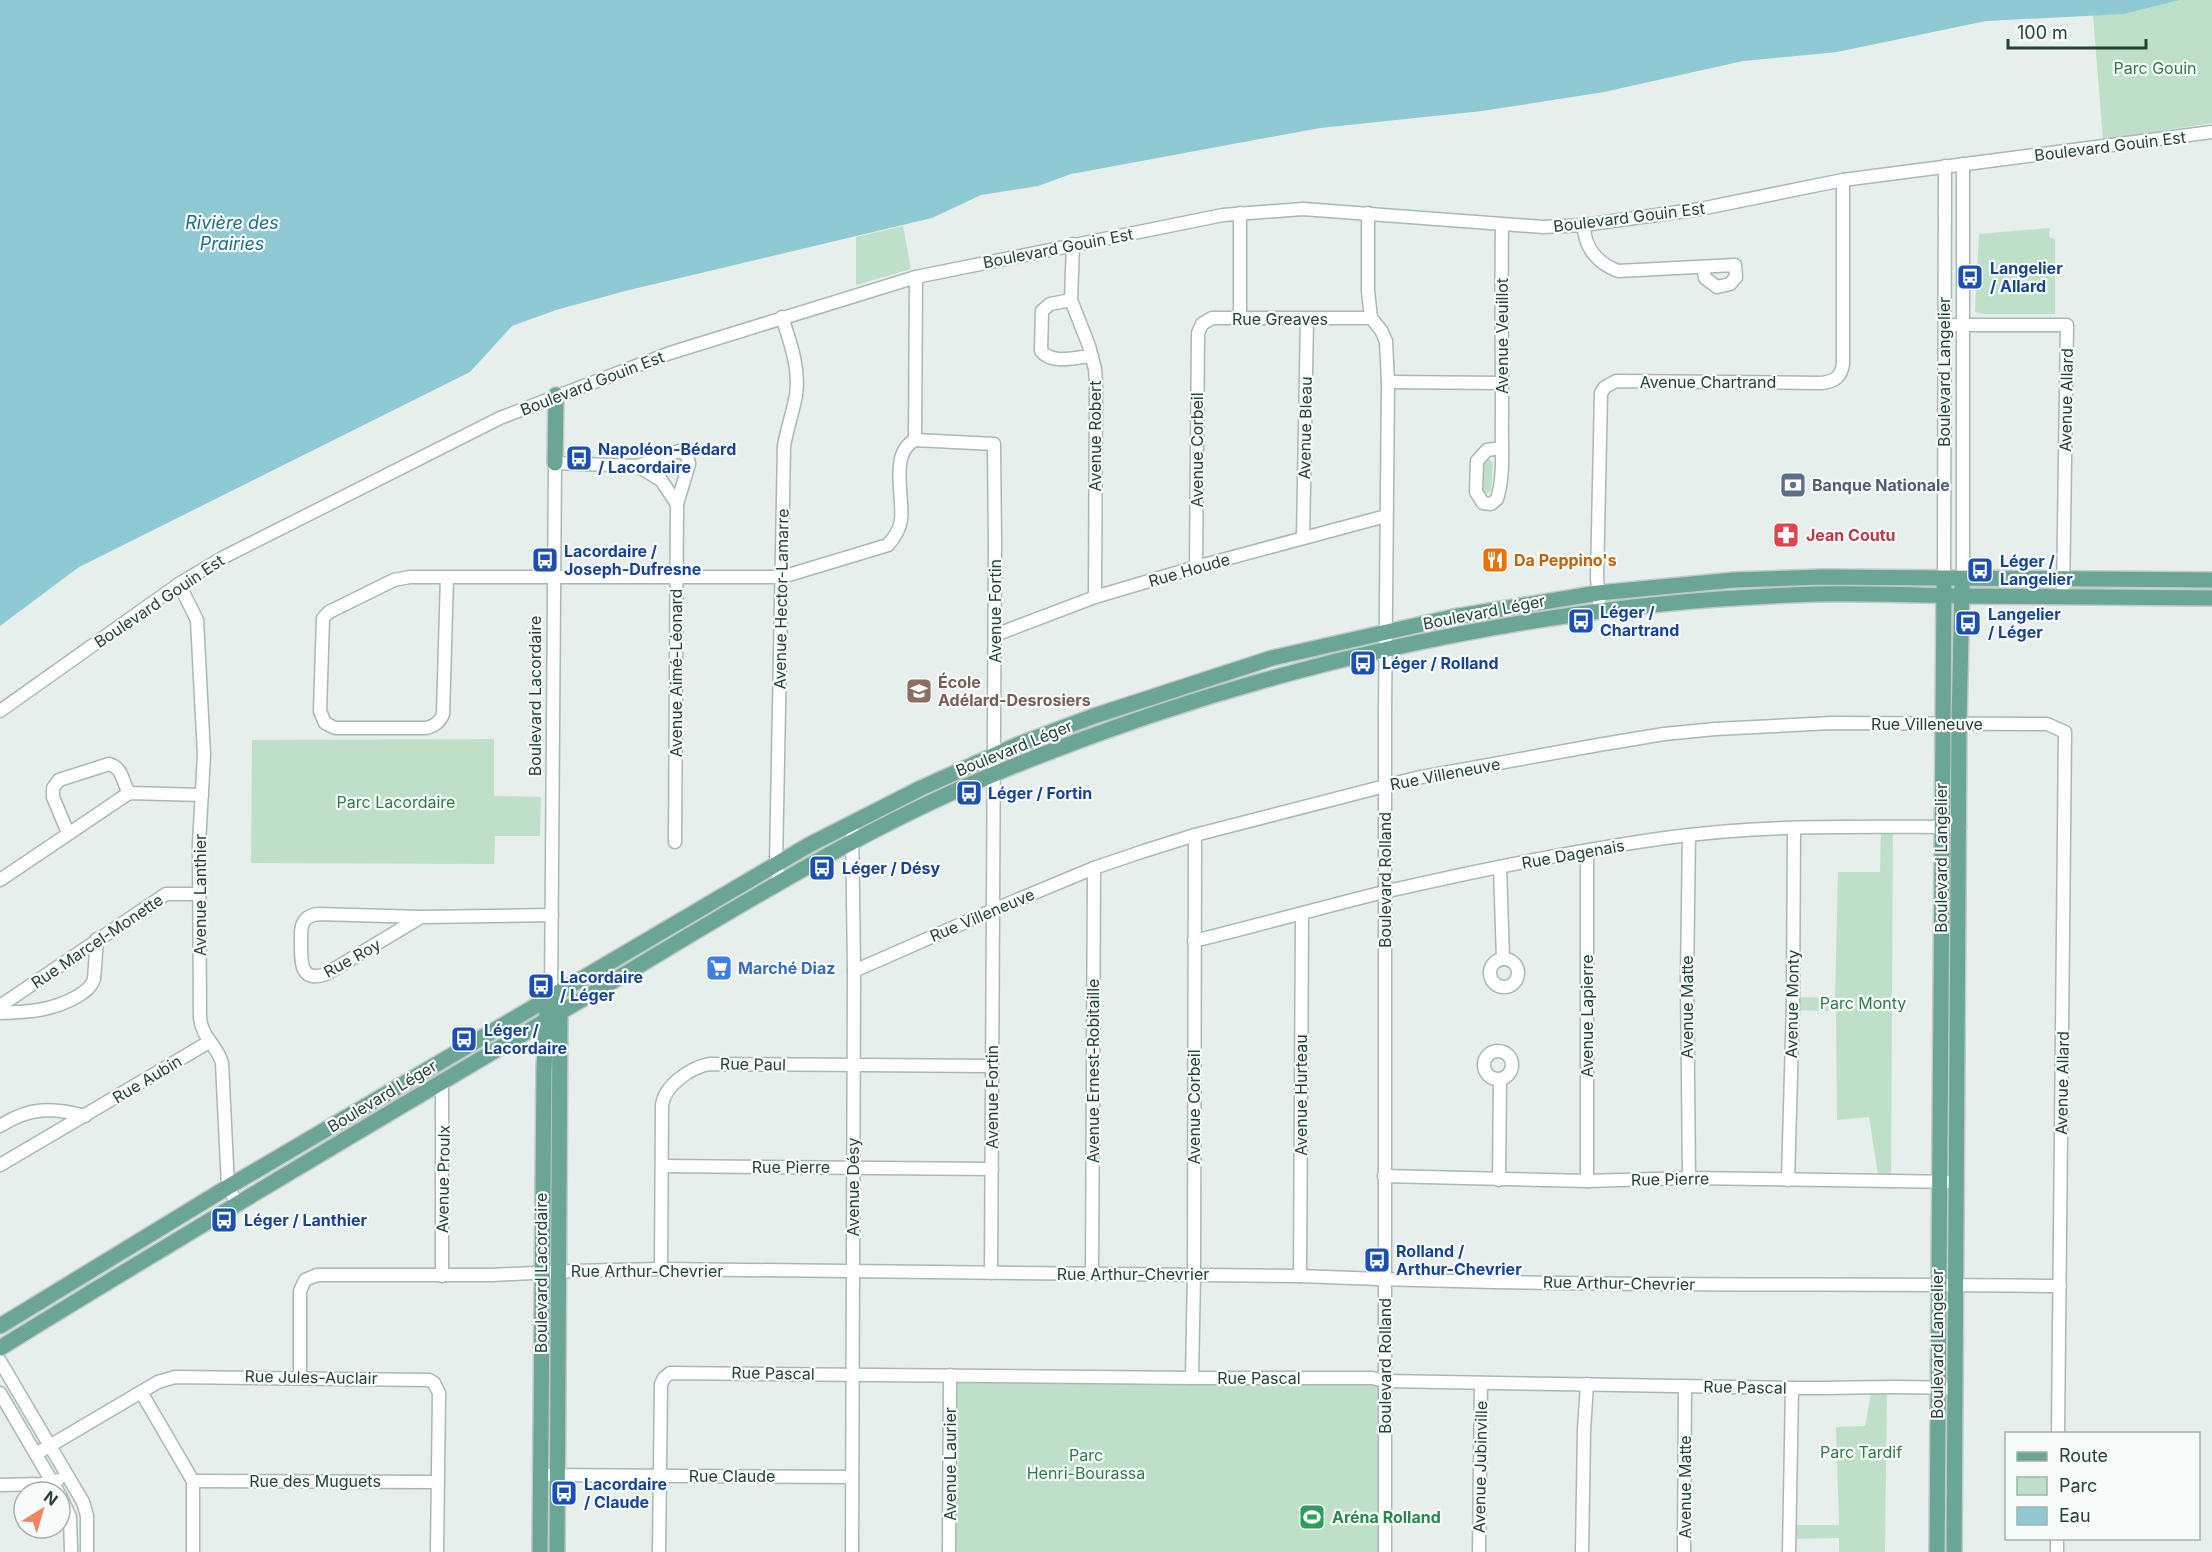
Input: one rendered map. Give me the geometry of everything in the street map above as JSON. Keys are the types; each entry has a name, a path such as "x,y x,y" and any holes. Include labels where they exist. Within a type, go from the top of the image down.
{"main road":[{"name":"Boulevard Lacordaire","path":"555,463 556,395"},
{"name":"Boulevard Léger","path":"0,1326 228,1187 776,864 852,822 993,756 1094,716 1183,685 1272,658 1453,617 1598,593 1734,580 1823,577 2212,580"},
{"path":"1822,594 1823,577"},
{"name":"Boulevard Langelier","path":"1954,1552 1959,724 1963,577"},
{"name":"Boulevard Langelier","path":"1937,1552 1944,578"},
{"name":"Boulevard Léger","path":"0,1348 237,1203 560,1011 854,842 927,804 1100,732 1189,702 1386,649 1504,626 1600,611 1740,598 1822,594 2212,598"},
{"name":"Boulevard Lacordaire","path":"540,1552 545,1021 551,996"},
{"path":"551,996 560,1011"},
{"name":"Boulevard Lacordaire","path":"557,1552 560,1011"}],"street":[{"name":"Boulevard Gouin Est","path":"0,711 179,584 224,556 500,418 670,353 916,277 1073,244 1240,213 1303,209 1543,227 1584,225 1700,209 1843,180 2212,132"},
{"name":"Boulevard Langelier","path":"1963,164 1963,577"},
{"name":"Boulevard Langelier","path":"1944,578 1945,166"},
{"name":"Avenue Chartrand","path":"1600,611 1598,593 1601,393 1605,387 1616,381 1822,383 1838,378 1843,364 1843,180"},
{"path":"1240,213 1240,318"},
{"name":"Boulevard Rolland","path":"1368,213 1367,274 1371,318 1382,330 1386,341 1388,382 1385,786 1385,1552"},
{"name":"Avenue Veuillot","path":"1501,448 1502,224"},
{"path":"1584,225 1584,237 1591,251 1603,263 1618,271 1703,268"},
{"name":"Avenue Robert","path":"1073,244 1071,300 1092,356 1096,382 1095,597"},
{"path":"447,577 441,719 426,728 335,728 325,723 320,711 322,618 329,612 394,580 410,577 447,577 554,578 676,578 782,577 888,544 898,531 901,520 900,458 905,447 915,440 916,277"},
{"path":"1071,300 1050,304 1042,311 1041,351 1054,360 1092,356"},
{"name":"Avenue Hector-Lamarre","path":"780,884 776,864 784,446 796,393 794,355 782,317"},
{"name":"Rue Greaves","path":"1198,333 1206,320 1371,318"},
{"name":"Avenue Bleau","path":"1303,537 1307,320"},
{"name":"Avenue Allard","path":"1945,325 2067,326 2063,596"},
{"name":"Avenue Corbeil","path":"1196,567 1198,333"},
{"path":"1388,382 1502,383"},
{"name":"Avenue Fortin","path":"915,440 994,444 991,1272"},
{"name":"Avenue Aimé-Léonard","path":"638,466 679,451 687,455 689,464 677,504 675,842"},
{"path":"555,463 638,466 661,480 677,504"},
{"name":"Boulevard Lacordaire","path":"551,996 555,463"},
{"name":"Rue Houde","path":"994,635 1095,597 1303,537 1386,516"},
{"name":"Avenue Lanthier","path":"179,584 194,610 197,625 204,755 199,894 200,1018 201,1028 222,1063 228,1187 237,1203"},
{"name":"Rue Villeneuve","path":"854,971 1094,868 1195,836 1385,786 1664,734 1777,725 2047,724 2065,732"},
{"name":"Avenue Allard","path":"2058,1432 2065,732"},
{"path":"68,833 53,796 53,788 59,780 109,764 121,771 123,783 129,793"},
{"path":"0,880 129,793 202,795"},
{"name":"Avenue Désy","path":"852,822 854,842 852,1552"},
{"name":"Rue Dagenais","path":"1194,941 1385,892 1500,867 1689,835 1794,828 1960,827"},
{"name":"Avenue Monty","path":"1788,1180 1793,1003 1794,828"},
{"name":"Avenue Matte","path":"1689,835 1687,976 1689,1178"},
{"name":"Avenue Corbeil","path":"1192,1378 1195,836"},
{"name":"Avenue Lapierre","path":"1587,851 1587,1181"},
{"path":"1500,867 1503,959"},
{"name":"Avenue Ernest-Robitaille","path":"1092,1274 1094,868"},
{"name":"Rue Marcel-Monette","path":"0,1006 166,894 199,894"},
{"name":"Rue Roy","path":"421,916 326,974 314,977 303,969 301,961 302,926 305,920 312,916 552,915"},
{"name":"Avenue Hurteau","path":"1300,1276 1302,915"},
{"path":"0,1013 34,1012 57,1007 90,988 96,970 97,939"},
{"name":"Rue Aubin","path":"0,1165 209,1042"},
{"name":"Rue Paul","path":"661,1269 662,1105 665,1093 674,1083 703,1065 992,1065"},
{"path":"1499,1180 1500,1079"},
{"name":"Avenue Proulx","path":"442,1082 442,1276"},
{"path":"0,1126 15,1117 47,1110 59,1109 85,1116"},
{"name":"Rue Pierre","path":"662,1166 992,1169"},
{"name":"Rue Pierre","path":"1384,1176 1587,1181 1689,1178 1956,1182"},
{"name":"Rue Arthur-Chevrier","path":"300,1377 300,1291 305,1280 317,1275 442,1276 661,1269 1194,1274 1673,1284 2060,1286"},
{"path":"0,1361 85,1509 87,1552"},
{"name":"Rue Pascal","path":"660,1476 661,1384 670,1373 1372,1378 1385,1381 1481,1383 1955,1389"},
{"name":"Avenue Laurier","path":"949,1552 950,1376"},
{"name":"Rue Jules-Auclair","path":"36,1454 158,1382 175,1377 424,1379 434,1383 439,1393 437,1552"},
{"name":"Avenue Jubinville","path":"1479,1552 1481,1383"},
{"path":"1582,1552 1587,1384"},
{"name":"Avenue Matte","path":"1684,1552 1685,1386"},
{"path":"1789,1552 1792,1388"},
{"path":"141,1392 193,1481 193,1552"},
{"path":"0,1393 51,1480"},
{"path":"64,1480 67,1475"},
{"name":"Rue Claude","path":"541,1475 852,1477"},
{"path":"659,1552 660,1476"},
{"name":"Rue des Muguets","path":"193,1481 438,1482"}],"green space":[{"name":"Parc Gouin","path":"2180,0 2212,0 2212,123 2103,140 2093,15 2124,14"},
{"path":"903,226 911,269 856,285 856,237"},
{"path":"2050,228 2049,237 2055,239 2055,314 1975,312 1979,234"},
{"path":"1488,458 1493,463 1491,490 1487,494 1483,491 1483,462"},
{"name":"Parc Lacordaire","path":"494,739 494,796 541,797 540,836 495,836 494,864 251,863 252,740"},
{"name":"Parc Monty","path":"1881,827 1893,827 1891,1181 1879,1181 1869,1117 1837,1120 1836,1011 1792,1010 1793,997 1835,998 1838,872 1880,872"},
{"name":"Parc Henri-Bourassa","path":"950,1375 1385,1381 1385,1552 949,1552"},
{"name":"Parc Tardif","path":"1872,1388 1887,1388 1885,1552 1839,1552 1839,1538 1789,1539 1789,1525 1839,1525 1836,1427 1865,1426"}],"water":[{"name":"Rivière des Prairies","path":"0,0 2180,0 2124,14 1986,21 1837,52 1743,61 1604,92 1482,111 1320,128 1071,174 1038,186 981,195 932,218 625,291 556,310 512,326 470,372 79,567 0,626"}],"place":[{"name":"Langelier / Allard","path":"1970,277"},
{"name":"Napoléon-Bédard / Lacordaire","path":"579,458"},
{"name":"Banque Nationale","path":"1793,485"},
{"name":"Jean Coutu","path":"1786,535"},
{"name":"Lacordaire / Joseph-Dufresne","path":"545,560"},
{"name":"Da Peppino's","path":"1495,560"},
{"name":"Léger / Langelier","path":"1980,570"},
{"name":"Léger / Chartrand","path":"1581,621"},
{"name":"Langelier / Léger","path":"1968,623"},
{"name":"Léger / Rolland","path":"1363,663"},
{"name":"École Adélard-Desrosiers","path":"919,691"},
{"name":"Léger / Fortin","path":"969,793"},
{"name":"Léger / Désy","path":"822,868"},
{"name":"Marché Diaz","path":"719,968"},
{"name":"Lacordaire / Léger","path":"541,986"},
{"name":"Léger / Lacordaire","path":"464,1039"},
{"name":"Léger / Lanthier","path":"224,1220"},
{"name":"Rolland / Arthur-Chevrier","path":"1377,1260"},
{"name":"Lacordaire / Claude","path":"564,1493"},
{"name":"Aréna Rolland","path":"1312,1517"}]}
